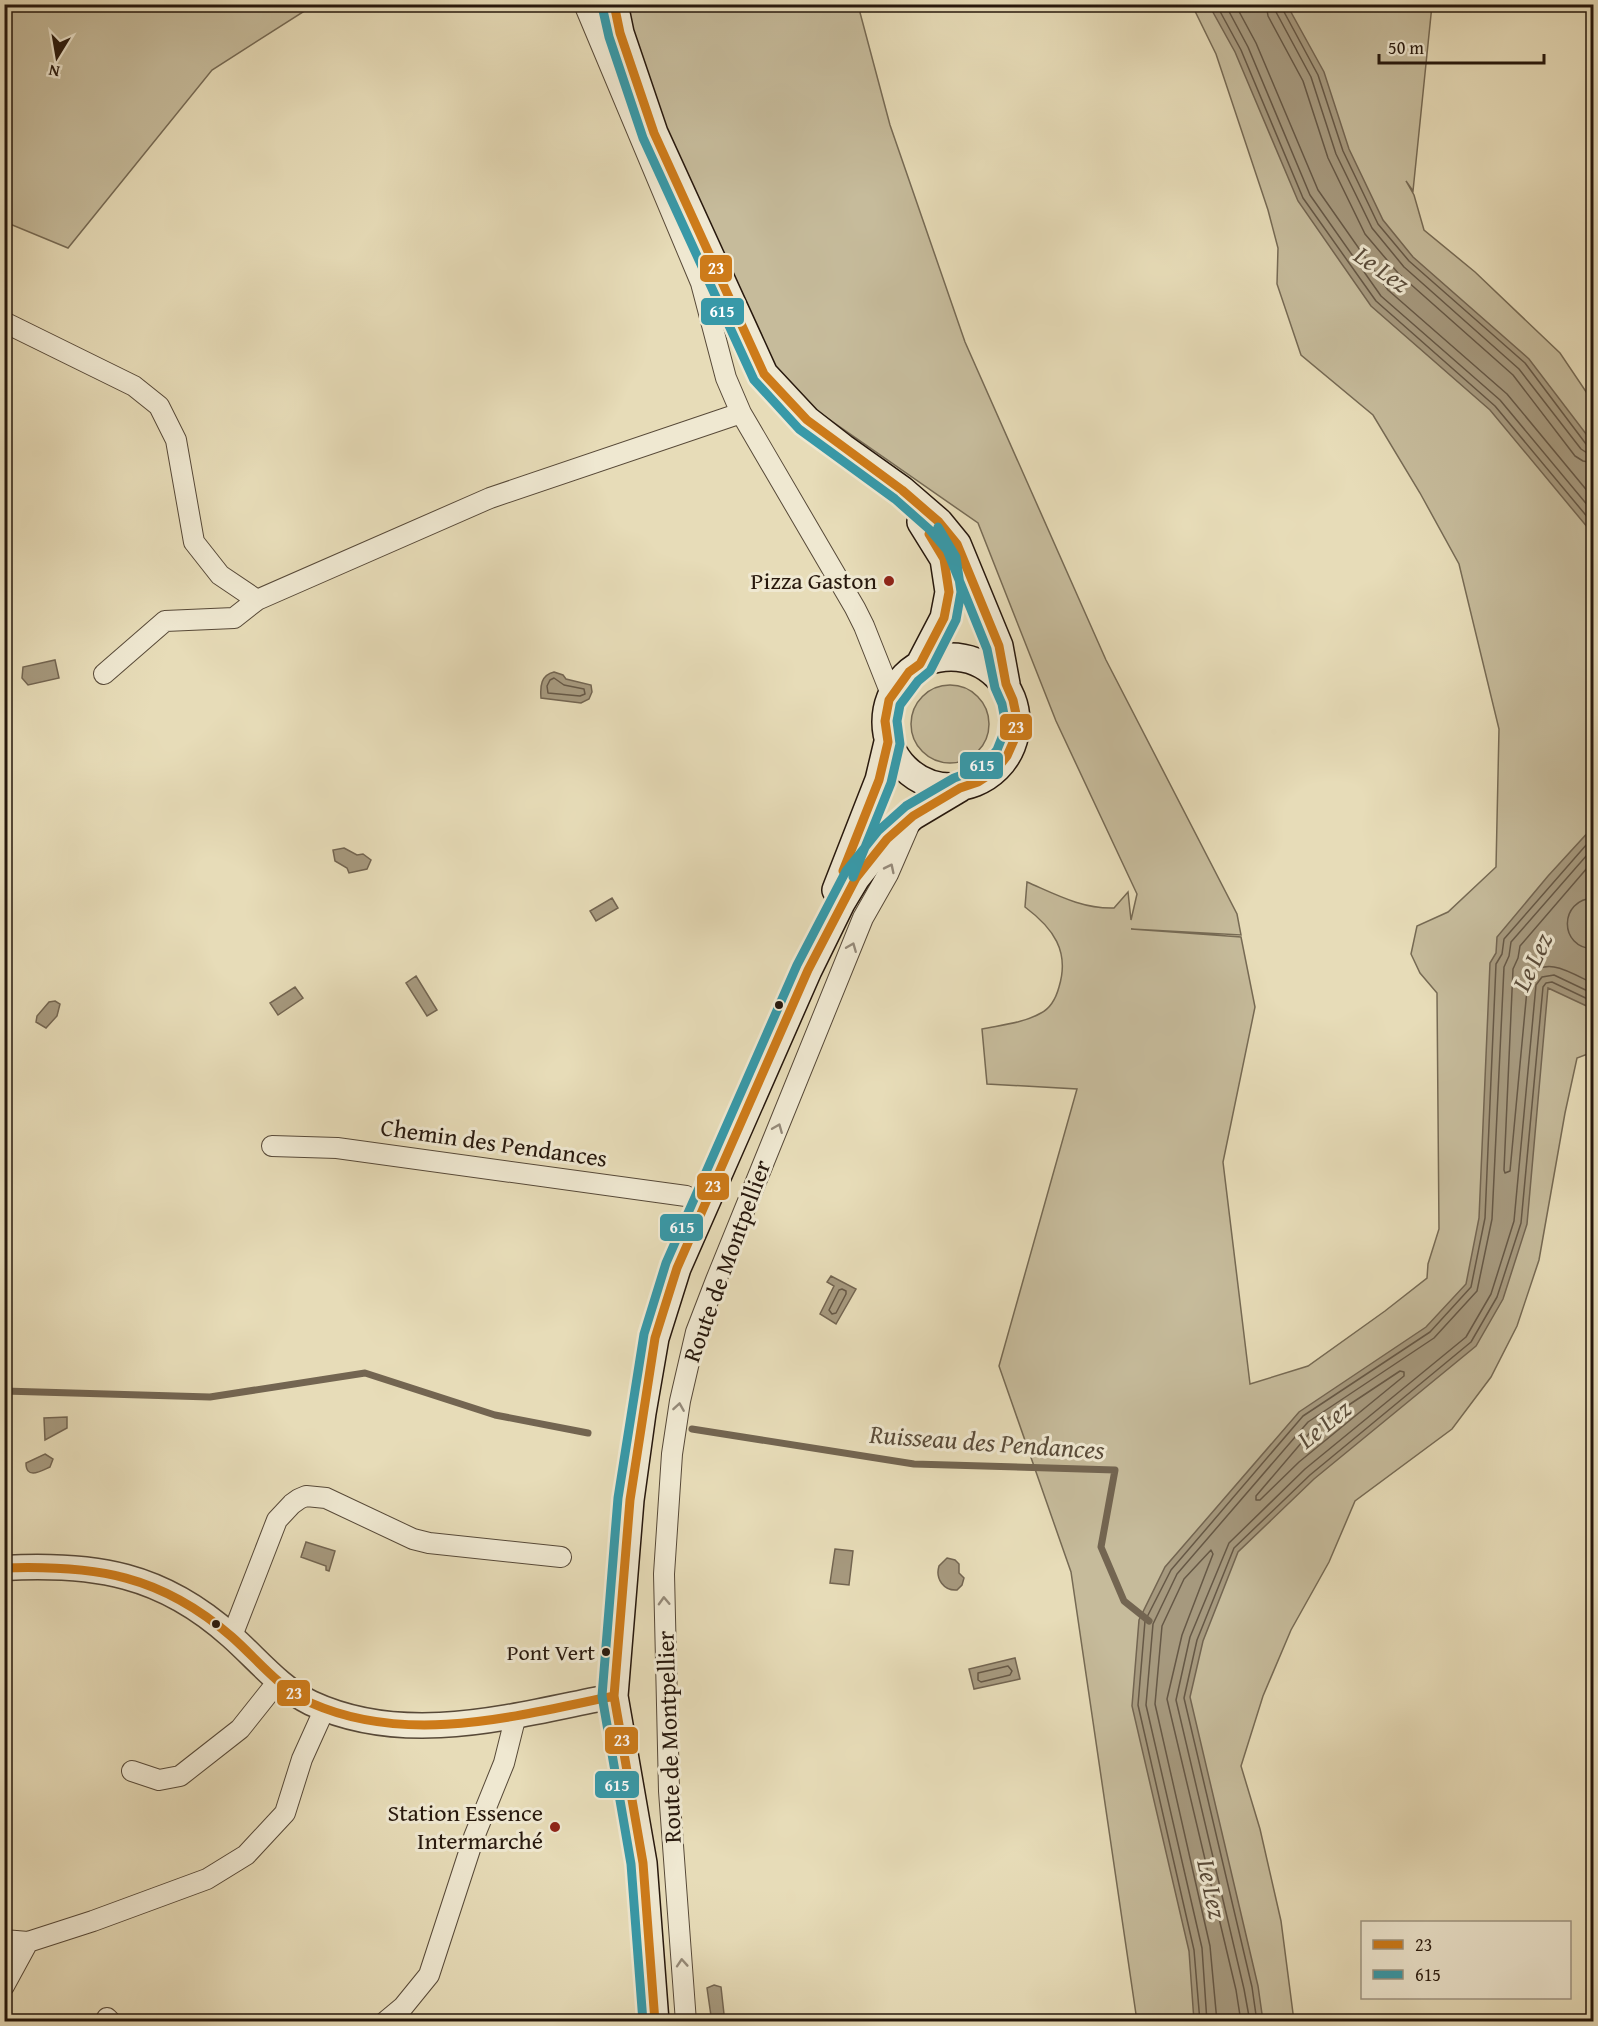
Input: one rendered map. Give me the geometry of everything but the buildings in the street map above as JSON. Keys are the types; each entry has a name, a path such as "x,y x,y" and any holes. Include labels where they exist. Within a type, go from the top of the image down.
{"main road":[{"path":"614,4 620,33 654,133 764,374 807,420 902,490 939,522 957,544 999,646 1006,684 1013,700 1017,719 1015,738 1007,756 995,771 978,782 960,788 941,787 923,782 908,772 896,758 888,742 885,721 891,694 909,672 920,664 938,658 957,657 976,662 993,671 1006,684"},
{"path":"902,490 944,559 949,592 944,618 920,664"},
{"name":"Route de Montpellier","path":"655,2022 643,1863 614,1696 630,1500 655,1338 677,1268 808,970 847,860 879,780 888,742"},
{"name":"Route de Montpellier","path":"808,970 856,878 887,839 913,816 960,788"}],"street":[{"path":"584,4 701,283 726,378 741,413 855,608 891,694"},
{"path":"4,322 134,386 159,406 176,440 194,542 220,575 257,600"},
{"path":"104,674 165,621 234,618 257,600 490,498 741,413"},
{"name":"Route de Montpellier","path":"686,2022 669,1791 664,1574 672,1454 680,1401 696,1332 716,1280 863,918 888,874 913,816"},
{"name":"Chemin des Pendances","path":"272,1146 337,1148 410,1157 686,1196 706,1206"},
{"path":"232,1636 277,1520 292,1504 306,1496 326,1498 413,1539 429,1543 561,1557"},
{"path":"4,1568 45,1566 83,1568 142,1581 163,1589 203,1612 279,1680 309,1702 374,1722 413,1727 462,1724 614,1696"},
{"path":"132,1771 159,1780 180,1776 240,1729 279,1680"},
{"path":"4,1940 28,1942 93,1921 207,1879 246,1855 285,1814 302,1759 325,1708"},
{"path":"385,2022 403,2007 429,1975 474,1837 504,1762 516,1714"},
{"path":"4,1986 28,1942"}],"shaded area":[{"path":"4,5 314,5 212,70 68,248 5,222"},
{"path":"617,5 858,5 890,125 965,342 1106,660 1237,914 1241,935 1131,929 1241,937 1255,1007 1223,1162 1250,1384 1308,1366 1427,1278 1428,1264 1439,1229 1437,993 1420,973 1411,954 1417,926 1448,912 1496,867 1499,729 1459,564 1373,415 1301,355 1277,284 1278,248 1268,210 1216,54 1192,5 1432,5 1413,191 1406,181 1414,195 1424,230 1475,272 1560,353 1593,402 1593,1052 1577,1058 1539,1260 1517,1326 1491,1377 1452,1429 1355,1501 1329,1562 1291,1630 1263,1696 1241,1766 1260,1829 1281,1921 1294,2021 1137,2021 1071,1572 999,1366 1077,1089 987,1084 982,1029 1027,1019 1045,1011 1055,999 1058,991 1062,974 1060,951 1057,941 1044,923 1025,907 1027,882 1069,900 1102,908 1114,908 1128,892 1131,920 1137,894 1056,721 978,523 764,374"},
{"path":"942,685 958,685 972,691 983,702 989,716 989,732 983,746 972,757 958,763 942,763 928,757 917,746 911,732 911,716 917,702 928,691"}],"water":[{"name":"Le Lez","path":"1209,5 1287,5 1324,72 1349,149 1383,220 1413,257 1529,359 1593,443 1593,534 1490,410 1371,306 1298,201 1235,52"},
{"path":"55,660 59,678 28,685 22,678 23,667"},
{"path":"554,672 563,675 566,679 591,685 592,692 589,699 581,703 541,698 544,678"},
{"name":"Le Lez","path":"1593,827 1594,916 1589,925 1593,929 1593,1009 1548,988 1527,1224 1503,1299 1476,1346 1314,1479 1238,1552 1203,1641 1190,1697 1258,1986 1263,2021 1194,2021 1189,1951 1132,1706 1139,1620 1165,1567 1299,1412 1426,1327 1466,1284 1479,1218 1490,963 1496,953 1497,937"},
{"path":"344,848 357,855 363,854 371,860 367,869 349,873 347,868 335,861 333,850"},
{"path":"612,898 618,908 596,921 590,911"},
{"path":"416,976 437,1010 427,1016 406,983"},
{"path":"295,987 303,998 278,1015 270,1003"},
{"path":"55,1001 60,1004 57,1016 46,1028 36,1022 37,1016 49,1002"},
{"path":"831,1276 856,1289 836,1324 820,1314 834,1286 827,1282"},
{"path":"67,1417 67,1428 45,1440 44,1418"},
{"path":"45,1454 53,1459 50,1467 35,1473 28,1471 26,1463"},
{"path":"306,1542 335,1551 329,1571 326,1570 326,1566 301,1557"},
{"path":"835,1549 853,1551 849,1585 830,1583"},
{"path":"947,1558 959,1564 959,1573 964,1578 957,1590 945,1586 938,1575 939,1566"},
{"path":"1015,1658 1020,1679 974,1689 969,1669"},
{"path":"714,1985 721,1987 724,2014 711,2016 707,1988"}],"waterway":[{"name":"Ruisseau des Pendances","path":"4,1391 210,1397 365,1373 495,1415 588,1433"},
{"name":"Ruisseau des Pendances","path":"692,1429 914,1464 1115,1470 1101,1547 1124,1601 1149,1621"}],"transit line":[{"name":"23","path":"614,4 620,33 654,133 764,374 807,420 902,490 939,522 957,544 999,646 1006,684 1013,700 1017,719 1015,738 1007,756 995,771 978,782 960,788 913,816 887,839 856,878 808,970 677,1268 655,1338 630,1500 614,1696 643,1863 655,2022"},
{"name":"615","path":"602,6 609,37 643,138 754,380 799,429 895,499 930,530 947,550 987,649 995,688 1002,704 1005,720 1003,735 997,750 987,762 906,806 878,831 846,871 797,965 666,1263 644,1334 618,1498 602,1696 631,1864 643,2022"},
{"name":"615","path":"853,877 891,783 900,744 897,721 900,705 918,681 930,671 956,620 961,592 956,557 938,527"},
{"name":"23","path":"843,871 879,780 888,742 885,721 889,700 909,672 920,664 944,618 949,592 944,559 929,534"},
{"name":"23","path":"4,1568 98,1572 153,1587 206,1616 289,1690 311,1703 348,1716 385,1723 424,1725 462,1723 539,1712 614,1696"}],"place":[{"name":"Pizza Gaston","path":"889,581"},
{"name":"Pont Vert","path":"606,1652"},
{"name":"Station Essence Intermarché","path":"555,1827"}]}
